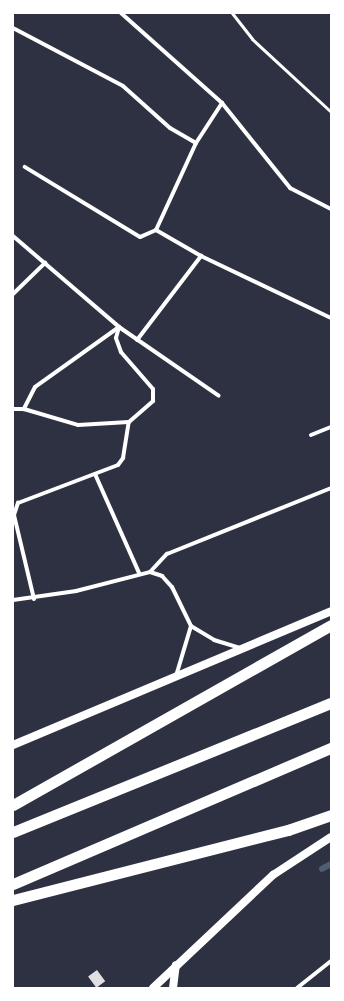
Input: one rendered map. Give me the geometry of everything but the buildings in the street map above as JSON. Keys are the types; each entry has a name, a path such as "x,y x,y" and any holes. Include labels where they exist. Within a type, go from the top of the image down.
{"highway":[{"path":"13,805 331,625"},
{"path":"13,832 331,703"},
{"path":"13,884 331,748"},
{"path":"13,900 281,832 331,815"}],"main road":[{"path":"13,745 331,611"},
{"path":"153,988 176,965 274,876 331,837"},
{"path":"173,988 176,965"}],"street":[{"path":"121,13 222,103 290,188 331,209"},
{"path":"13,28 123,86 170,128 196,143"},
{"path":"25,168 140,237 156,230 196,143 222,103"},
{"path":"156,230 201,256 331,318"},
{"path":"13,236 119,327 219,396"},
{"path":"137,340 201,256"},
{"path":"13,294 45,262"},
{"path":"24,409 35,387 119,327"},
{"path":"34,598 14,515 18,504 118,465 123,458 129,422 153,400 153,389 121,352 116,338 119,327"},
{"path":"13,409 24,409 78,425 129,422"},
{"path":"312,435 331,427"},
{"path":"95,474 139,573"},
{"path":"150,572 166,554 331,488"},
{"path":"13,600 34,598 139,573 150,572 162,576 172,587 190,626 214,640 243,649"},
{"path":"175,678 190,626"},
{"path":"297,988 331,961"}],"lane":[{"path":"232,13 252,39 331,112"}],"waterway":[{"path":"322,869 331,864"}]}
